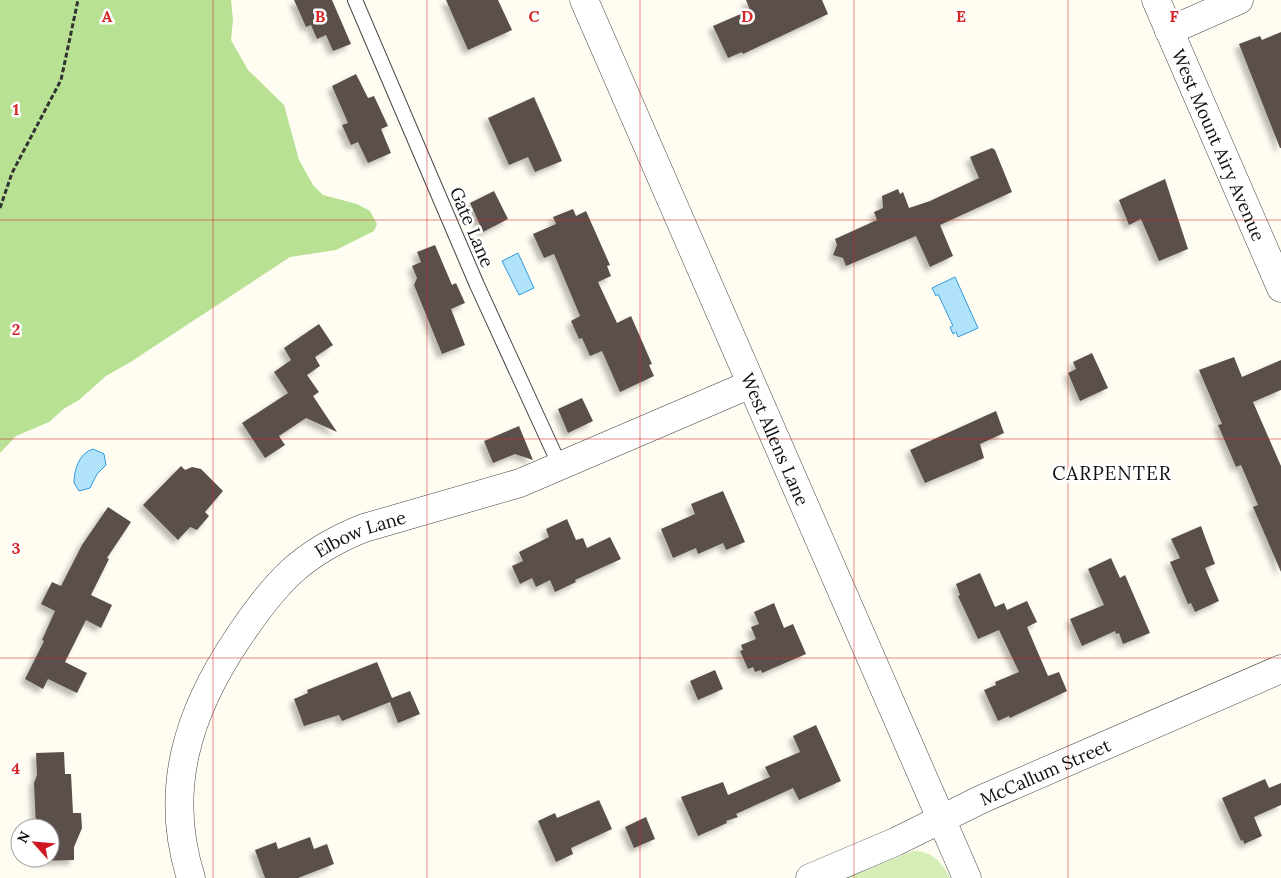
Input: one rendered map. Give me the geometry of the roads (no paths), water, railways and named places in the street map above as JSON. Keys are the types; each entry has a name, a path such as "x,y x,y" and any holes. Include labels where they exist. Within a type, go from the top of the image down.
{"street":[{"name":"West Allens Lane","path":"584,0 967,878"},
{"name":"West Mount Airy Avenue","path":"1156,0 1281,288"},
{"path":"1169,31 1239,0"},
{"name":"Elbow Lane","path":"191,878 182,842 179,817 179,788 187,739 204,694 218,668 269,593 299,564 318,549 340,537 364,528 520,483 751,384"},
{"name":"McCallum Street","path":"810,878 895,842 990,795 1281,669"}],"lane":[{"name":"Gate Lane","path":"355,0 477,285 560,466"}],"water":[{"path":"518,253 534,288 519,295 502,261"},
{"path":"955,277 978,328 958,337 956,332 953,334 950,327 953,326 938,294 936,296 932,288"},
{"path":"93,449 104,454 106,465 97,474 90,488 79,491 74,483 76,468 84,454"}],"district":[{"name":"CARPENTER","path":"1112,473"}]}
